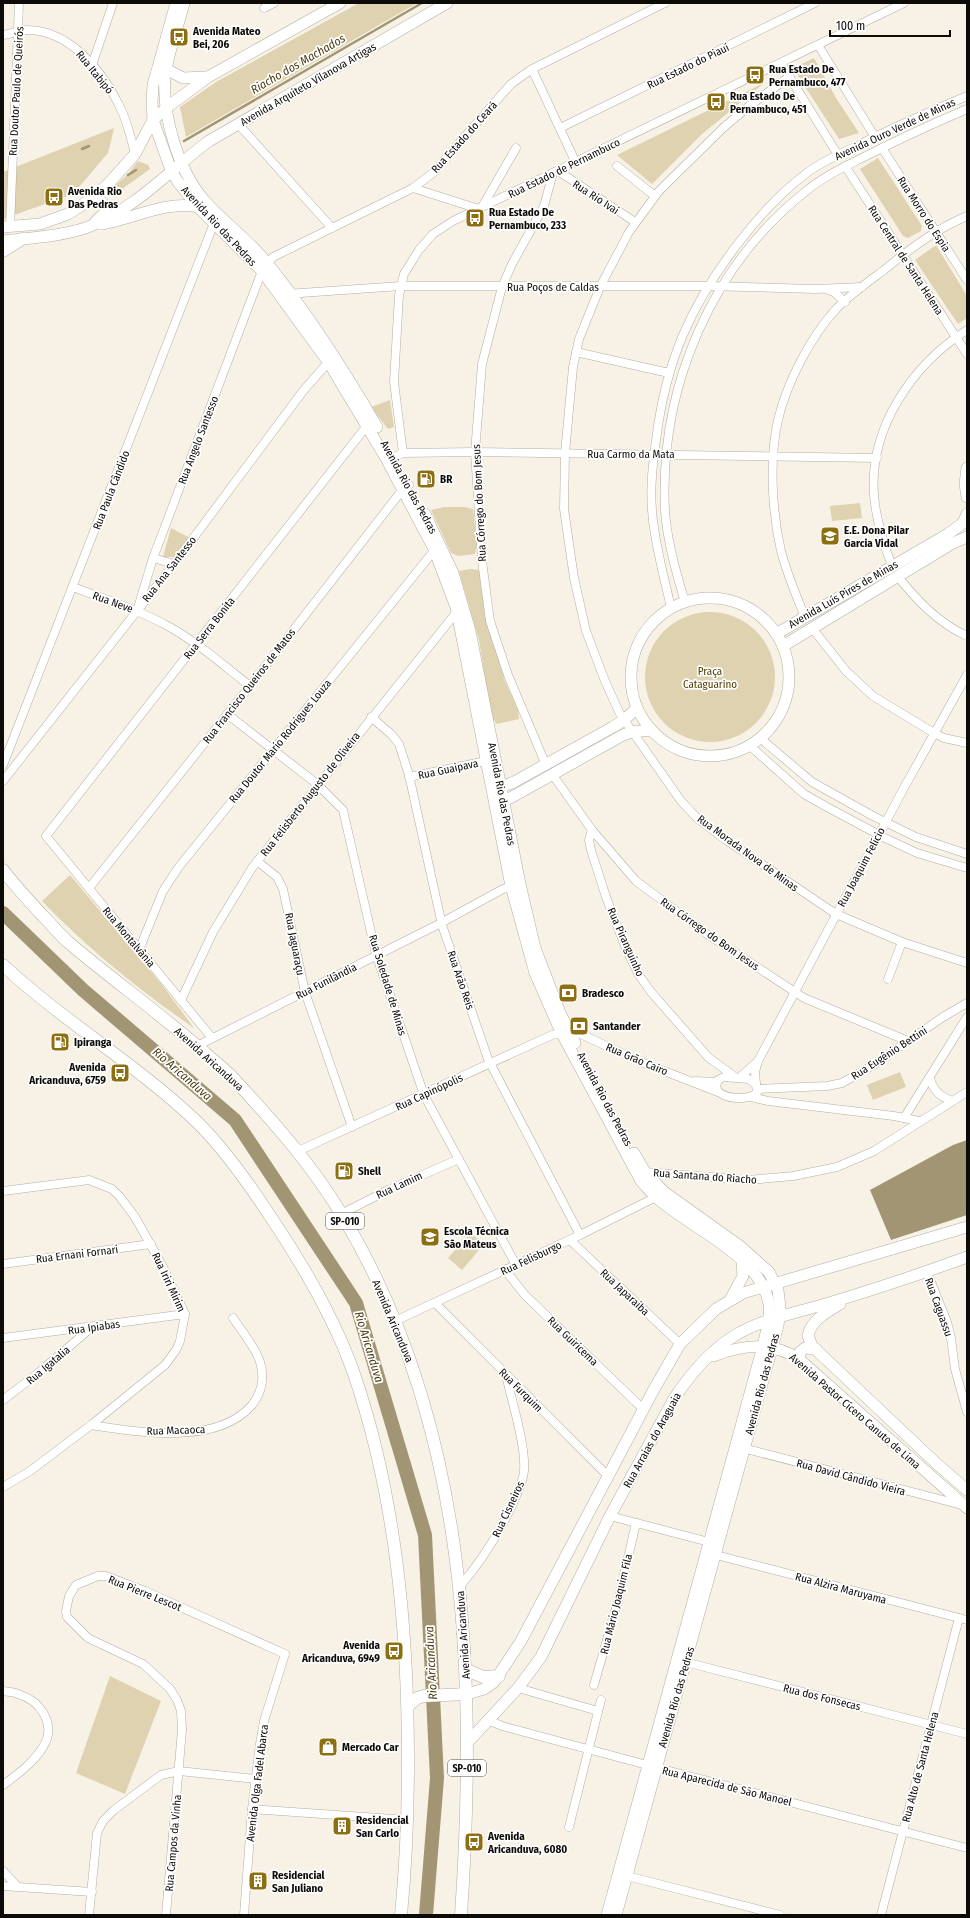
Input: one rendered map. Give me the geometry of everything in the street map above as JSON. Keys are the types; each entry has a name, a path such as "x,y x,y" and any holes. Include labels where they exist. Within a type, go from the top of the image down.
{"highway":[{"path":"3,251 22,239"},
{"name":"Avenida Aricanduva","path":"3,870 65,940 197,1046 228,1073 272,1120 341,1214 369,1266 395,1321 414,1370 436,1447 460,1586 467,1670 468,1742 466,1842 461,1915"},
{"path":"3,965 29,990 140,1073 200,1126 246,1180 283,1235 320,1298 352,1368 378,1452 399,1586 408,1706 408,1820 401,1915"},
{"path":"467,1670 483,1676 499,1676"},
{"path":"408,1706 417,1698 424,1696 467,1694"}],"main road":[{"path":"153,120 153,85 176,3"},
{"name":"Avenida Rio das Pedras","path":"184,3 166,69 165,88 169,125 182,161 197,191 216,218 265,267 332,361 370,423 395,457 406,487 437,546 446,576 470,631 499,802 515,885 535,973 641,1172 660,1195 742,1260 756,1275 763,1286 774,1319"},
{"path":"6,227 40,224 64,216 93,198 135,154 153,120 166,108 208,77 340,3"},
{"name":"Avenida Arquiteto Vilanova Artigas","path":"171,170 209,140 239,125 447,3"},
{"path":"166,69 183,78 208,77"},
{"name":"Avenida Rio das Pedras","path":"153,120 171,170 178,182 198,207 216,218"},
{"path":"93,225 146,193 171,170"},
{"path":"93,198 102,202 105,206 105,212 93,225"},
{"path":"3,241 39,237 118,221 171,206 184,205 198,207"},
{"path":"967,468 965,484 967,497"},
{"name":"Avenida Luís Pires de Minas","path":"776,634 958,528 963,523 967,514"},
{"name":"Avenida Luís Pires de Minas","path":"782,646 951,544 967,537"},
{"path":"714,598 729,600 755,612 767,622 776,634 788,662 789,679 787,696 778,717 772,726 750,746 730,754 714,756 698,755 677,749 668,744 651,730 637,708 630,680 635,651 640,638 649,626 671,608 685,602 714,598"},
{"name":"Avenida Rio das Pedras","path":"460,609 486,761 497,789"},
{"path":"499,802 624,720 637,708"},
{"path":"497,789 549,769 632,732 651,730"},
{"name":"Avenida Rio das Pedras","path":"660,1195 757,1260 769,1272 776,1282 778,1290 774,1319 740,1448 716,1555 681,1662"},
{"name":"Rua Arraias do Araguaia","path":"467,1694 484,1690 499,1676 534,1617 643,1409 680,1344 716,1309 743,1293 763,1286 967,1227"},
{"name":"Rua Arraias do Araguaia","path":"468,1742 518,1688 541,1656 610,1516 675,1397 685,1382 707,1358 731,1338 774,1319 927,1272 967,1256"},
{"path":"730,1300 743,1276 742,1260"},
{"name":"Avenida Pastor Cícero Canuto de Lima","path":"855,1295 829,1311 812,1326 808,1336 816,1350 878,1406 937,1464 967,1490"},
{"name":"Avenida Pastor Cícero Canuto de Lima","path":"707,1358 734,1348 767,1346 789,1352 799,1359 966,1507"},
{"path":"799,1359 800,1352 805,1348 816,1350"},
{"name":"Avenida Rio das Pedras","path":"607,1915 622,1874 681,1662 709,1542 740,1448"},
{"name":"Avenida Rio das Pedras","path":"616,1915 622,1874"}],"street":[{"name":"Rua Doutor Paulo de Queirós","path":"6,227 19,31 19,3"},
{"path":"92,65 113,3"},
{"path":"264,8 274,3"},
{"name":"Rua Estado do Ceará","path":"265,267 278,254 413,188 433,173 511,84 532,69 665,3"},
{"name":"Rua Estado do Piauí","path":"560,128 815,3"},
{"name":"Rua Estado de Pernambuco","path":"395,457 394,372 399,295 404,274 410,263 433,234 453,221 904,3"},
{"name":"Rua Itabipó","path":"3,35 19,31 33,30 61,39 83,53 120,105 135,154"},
{"path":"818,45 875,137"},
{"path":"781,63 838,155"},
{"path":"532,69 576,162"},
{"name":"Rua Morada Nova de Minas","path":"789,77 749,106 723,128 693,156 655,196 635,222 606,272 579,339 573,367 565,453 564,510 581,610 605,681 624,720 681,801 697,818 726,840 836,914 902,942 967,963"},
{"name":"Avenida Ouro Verde de Minas","path":"671,608 652,510 652,470 659,411 676,347 707,286 764,210 809,172 838,155 875,137 967,96"},
{"name":"Avenida Ouro Verde de Minas","path":"685,602 668,532 665,511 666,454 679,381 686,357 721,286 738,262 771,222 810,187 845,166 967,109"},
{"path":"239,125 332,228"},
{"path":"413,188 480,208 516,148"},
{"name":"Rua Morro do Espia","path":"882,148 967,280"},
{"path":"617,166 655,196"},
{"name":"Rua Central de Santa Helena","path":"845,166 967,354"},
{"name":"Rua Rio Ivai","path":"556,172 635,222"},
{"name":"Rua Córrego do Bom Jesus","path":"556,172 544,206 512,264 502,287 482,364 475,452 482,561 490,621 508,675 549,769 592,830 636,881 707,934 804,998 908,1041"},
{"path":"805,617 783,558 776,528 774,504 774,456 778,420 794,376 815,339 829,319 845,302 862,287 936,231 967,216"},
{"name":"Rua Paula Cândido","path":"3,765 216,218"},
{"name":"Rua Angelo Santesso","path":"137,611 153,558 265,267"},
{"name":"Rua Poços de Caldas","path":"285,294 401,286 721,286 825,289 862,287"},
{"name":"Rua Poços de Caldas","path":"825,289 834,292 845,302"},
{"path":"892,566 878,520 874,494 877,458 886,422 899,397 918,371 938,351 967,330"},
{"path":"576,352 669,373"},
{"name":"Rua Ana Santesso","path":"3,781 174,564 303,391 332,361"},
{"name":"Rua Serra Bonita","path":"46,836 370,423"},
{"name":"Rua Carmo da Mata","path":"395,457 475,452 877,458"},
{"name":"Rua Francisco Queiros de Matos","path":"89,888 406,487"},
{"name":"Rua Doutor Mario Rodrigues Louza","path":"139,950 163,891 170,879 437,546"},
{"path":"153,558 174,564"},
{"path":"898,577 925,608 944,623 967,636"},
{"name":"Rua Neve","path":"73,587 137,611 167,625 250,686"},
{"name":"Rua Felisberto Augusto de Oliveira","path":"181,1000 213,932 234,895 257,861 371,717 460,609"},
{"path":"812,628 846,671 891,709 944,738 967,743"},
{"name":"Rua Joaquim Felício","path":"757,1087 755,1072 758,1060 885,823 967,675"},
{"name":"Rua Soledade de Minas","path":"227,714 318,784 340,805 346,815 377,956 424,1094 516,1265"},
{"name":"Rua Arão Reis","path":"371,717 397,740 409,777 441,923 490,1064 580,1235"},
{"path":"760,738 812,782 885,823 916,837 967,854"},
{"path":"12,742 19,749 27,751"},
{"path":"750,746 804,794 879,835 918,853 967,868"},
{"name":"Rua Guaipava","path":"409,777 486,761"},
{"name":"Rua Piranguinho","path":"592,830 590,840 591,850 606,897 637,971 651,992 708,1057 715,1070 718,1081 716,1088 718,1092"},
{"name":"Rua Montalvânia","path":"46,836 212,1038"},
{"name":"Rua Jaguaraçu","path":"257,861 277,877 283,889 305,992 352,1128"},
{"name":"Rua Funilândia","path":"197,1046 515,885"},
{"path":"888,979 902,942"},
{"name":"Rua Eugênio Bettini","path":"757,1087 827,1086 842,1083 875,1064 908,1041 967,1004"},
{"path":"904,1118 967,1018"},
{"name":"Rua Capinópolis","path":"296,1152 352,1128 552,1035 565,1031"},
{"name":"Rua Grão Cairo","path":"565,1031 580,1033 641,1062 709,1090 734,1097 751,1097"},
{"name":"Rua Piranguinho","path":"708,1057 737,1077"},
{"name":"Rua Joaquim Felício","path":"737,1077 758,1060"},
{"name":"Rua Grão Cairo","path":"690,1081 718,1081 724,1077 737,1077"},
{"path":"737,1077 748,1079 757,1087 757,1092 751,1097"},
{"path":"930,1078 932,1086 937,1093 952,1101"},
{"name":"Rua Santana do Riacho","path":"641,1172 749,1180 793,1176 851,1162 874,1151 919,1121 967,1092"},
{"path":"751,1097 768,1101 919,1121"},
{"name":"Rua Lamim","path":"341,1214 388,1190 459,1159"},
{"name":"Rua Iriri Mirim","path":"3,1191 77,1180 96,1181 112,1189 120,1196 135,1217 185,1314 180,1341 176,1350 165,1365 91,1425 30,1471 3,1487"},
{"name":"Rua Felisburgo","path":"395,1321 570,1240 660,1195"},
{"name":"Rua Japaraiba","path":"570,1240 680,1344"},
{"name":"Rua Ernani Fornari","path":"3,1264 150,1244"},
{"name":"Rua Guiricema","path":"506,1270 525,1294 643,1409"},
{"name":"Rua Caguassu","path":"927,1272 947,1322 955,1368 967,1412"},
{"name":"Rua Furquim","path":"435,1303 608,1476"},
{"name":"Rua Ipiabas","path":"3,1338 185,1314"},
{"name":"Rua Macaoca","path":"91,1425 153,1433 194,1431 218,1427 240,1416 255,1401 263,1384 260,1361 233,1318"},
{"name":"Rua Igatalia","path":"3,1400 37,1374 91,1327"},
{"name":"Rua Cisneiros","path":"460,1586 480,1562 521,1486 524,1471 523,1451 506,1375"},
{"name":"Rua David Cândido Vieira","path":"740,1448 966,1507"},
{"path":"610,1516 709,1542"},
{"name":"Rua Mário Joaquim Fila","path":"594,1685 618,1601 636,1523"},
{"name":"Rua Alzira Maruyama","path":"716,1555 963,1619"},
{"name":"Rua Pierre Lescot","path":"179,1771 182,1730 177,1700 170,1689 143,1664 88,1638 72,1624 67,1617 66,1611 72,1589 76,1585 98,1576 115,1579 285,1654"},
{"name":"Rua Alto de Santa Helena","path":"881,1915 931,1725 963,1619"},
{"name":"Avenida Olga Fadel Abarca","path":"244,1915 252,1809 264,1721 285,1654"},
{"name":"Rua dos Fonsecas","path":"681,1662 967,1734"},
{"path":"518,1688 598,1711"},
{"path":"3,1691 18,1693 33,1701 41,1708 46,1717 49,1729 46,1740 34,1758 22,1771 3,1785"},
{"path":"569,1827 601,1700"},
{"name":"Rua Aparecida de São Manoel","path":"488,1720 502,1726 652,1767 967,1848"},
{"path":"89,1915 97,1833 104,1821 114,1810 161,1775 179,1771 256,1779"},
{"name":"Rua Campos da Vinha","path":"166,1915 179,1771"},
{"path":"252,1809 408,1820"},
{"path":"3,1871 18,1887"},
{"path":"622,1874 780,1915"},
{"path":"3,1886 92,1892"}],"green space":[{"path":"359,3 417,3 186,137 180,107 216,82"},
{"path":"814,58 836,98 859,133 839,139 793,68"},
{"path":"764,83 701,135 652,184 617,155"},
{"path":"114,128 108,153 73,194 3,219 3,172"},
{"path":"878,158 922,226 921,231 908,238 903,236 860,169"},
{"path":"138,161 148,165 150,169 111,197 107,193 128,174"},
{"path":"936,245 967,296 967,318 958,324 915,260"},
{"path":"390,400 394,427 388,429 371,407"},
{"path":"860,503 862,518 832,521 830,506"},
{"path":"444,507 465,507 473,509 477,544 475,554 458,556 451,553 431,510"},
{"path":"171,528 190,538 176,557 163,557"},
{"path":"470,569 480,570 504,679 518,710 519,719 497,724 493,719 490,710 479,640 459,571"},
{"name":"Praça Cataguarino","path":"716,612 735,617 756,631 770,652 774,664 774,690 770,702 756,723 735,737 723,741 704,742 685,737 664,723 650,702 646,690 645,671 650,652 664,631 685,617 697,613"},
{"path":"70,875 162,985 194,1028 115,968 77,936 42,901"},
{"path":"900,1072 906,1087 873,1100 867,1085"},
{"path":"470,1233 484,1244 462,1270 448,1258"},
{"path":"110,1676 161,1701 125,1794 76,1773"}],"shaded area":[{"path":"967,1140 967,1215 891,1240 870,1190 953,1145"}],"waterway":[{"name":"Riacho dos Machados","path":"184,141 422,3"},
{"name":"Riacho dos Machados","path":"82,149 89,146"},
{"name":"Riacho dos Machados","path":"128,175 136,170"},
{"name":"Rio Aricanduva","path":"3,913 83,990 235,1120 356,1303 425,1535 437,1778 426,1915"}],"place":[{"name":"Avenida Mateo Bei, 206","path":"179,37"},
{"name":"Rua Estado De Pernambuco, 477","path":"755,75"},
{"name":"Rua Estado De Pernambuco, 451","path":"716,102"},
{"name":"Avenida Rio Das Pedras","path":"54,197"},
{"name":"Rua Estado De Pernambuco, 233","path":"475,218"},
{"name":"BR","path":"426,479"},
{"name":"E.E. Dona Pilar Garcia Vidal","path":"830,536"},
{"name":"Bradesco","path":"568,993"},
{"name":"Santander","path":"579,1026"},
{"name":"Ipiranga","path":"60,1042"},
{"name":"Avenida Aricanduva, 6759","path":"120,1073"},
{"name":"Shell","path":"344,1171"},
{"name":"Escola Técnica São Mateus","path":"430,1237"},
{"name":"Avenida Aricanduva, 6949","path":"394,1651"},
{"name":"Mercado Car","path":"328,1747"},
{"name":"Residencial San Carlo","path":"342,1826"},
{"name":"Avenida Aricanduva, 6080","path":"474,1842"},
{"name":"Residencial San Juliano","path":"258,1881"}]}
